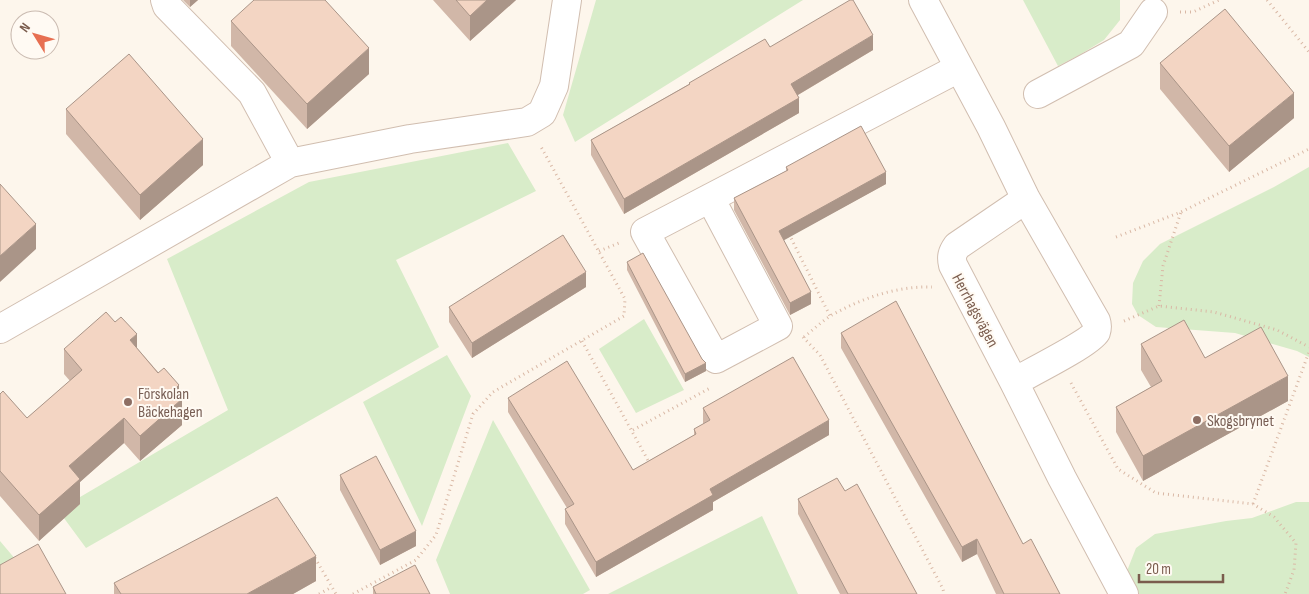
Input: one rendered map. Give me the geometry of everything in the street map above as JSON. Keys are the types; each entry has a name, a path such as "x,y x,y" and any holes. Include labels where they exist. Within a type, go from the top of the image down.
{"street":[{"path":"165,0 167,6 252,93 290,164"},
{"path":"0,329 290,164 410,140 527,122 542,113 554,86 567,0"},
{"path":"923,0 991,127 1026,199 1096,321 1095,333 1089,339 1014,382"},
{"path":"1038,94 1131,44 1152,12"},
{"path":"710,198 778,326 716,359 645,232 710,198 959,68"},
{"name":"Herrhagsvägen","path":"1026,199 957,246 952,253 951,259 1062,478 1124,594"}],"path":[{"path":"1152,12 1193,12 1219,0"},
{"path":"1267,0 1309,52"},
{"path":"353,594 416,560 436,535 473,414 493,392 624,316 625,299 527,122"},
{"path":"1116,237 1181,212 1309,149"},
{"path":"1159,306 1163,266 1181,212"},
{"path":"788,231 830,316"},
{"path":"795,342 830,316 871,297 914,286 964,287"},
{"path":"1095,333 1159,306 1214,312 1277,330 1309,347"},
{"path":"803,337 820,355 944,594"},
{"path":"582,341 652,466"},
{"path":"1253,504 1309,352"},
{"path":"1058,358 1118,469 1156,493 1253,504 1274,517 1296,543 1294,570 1285,594"},
{"path":"633,430 718,384"},
{"path":"314,555 336,594"},
{"path":"319,594 332,587"}],"green space":[{"path":"596,0 803,0 575,142 563,115"},
{"path":"1023,0 1120,0 1120,20 1104,40 1058,66"},
{"path":"508,143 536,191 396,260 439,347 86,548 58,510 228,410 167,259 309,182"},
{"path":"1309,167 1309,357 1297,351 1235,333 1156,327 1138,315 1132,304 1133,283 1143,261 1160,244 1274,187"},
{"path":"644,319 684,390 636,413 599,349"},
{"path":"447,355 471,396 422,526 363,402"},
{"path":"493,420 590,590 583,594 450,594 436,560"},
{"path":"1296,502 1309,502 1309,594 1139,594 1127,571 1136,548 1155,534 1252,518"},
{"path":"762,516 798,594 608,594"},
{"path":"0,541 16,560 0,569"}],"building":[{"path":"254,0 325,0 369,48 307,104 231,21"},
{"path":"456,0 487,0 470,16"},
{"path":"853,0 873,35 791,84 799,98 624,199 591,140 765,39 770,47"},
{"path":"1225,9 1294,93 1229,146 1160,63"},
{"path":"129,54 203,139 140,195 66,109"},
{"path":"861,126 886,172 779,231 811,292 790,303 734,198 788,170 786,167"},
{"path":"0,184 36,224 0,256"},
{"path":"563,235 586,272 472,343 449,307"},
{"path":"643,253 706,363 685,374 627,262"},
{"path":"896,301 1023,544 1031,539 1060,594 1004,594 977,539 962,547 841,333"},
{"path":"106,312 115,322 121,317 137,334 130,340 158,373 164,368 179,385 174,390 182,399 140,436 124,418 69,466 80,479 39,515 0,471 0,394 3,391 27,418 82,370 64,349"},
{"name":"Skogsbrynet","path":"1184,320 1205,358 1261,327 1288,376 1143,456 1116,407 1162,381 1141,344"},
{"path":"793,357 829,420 710,489 713,495 596,562 565,509 574,504 508,398 567,361 633,470 696,434 694,429 710,420 703,408"},
{"path":"376,456 416,531 380,550 340,475"},
{"path":"837,478 845,491 857,484 917,594 848,594 798,499"},
{"path":"277,497 316,556 247,594 121,594 114,583"},
{"path":"38,544 66,594 0,594 0,565"},
{"path":"415,565 430,594 376,594 373,587"}],"place":[{"name":"Förskolan Bäckehagen","path":"128,402"},
{"name":"Skogsbrynet","path":"1197,420"}]}
